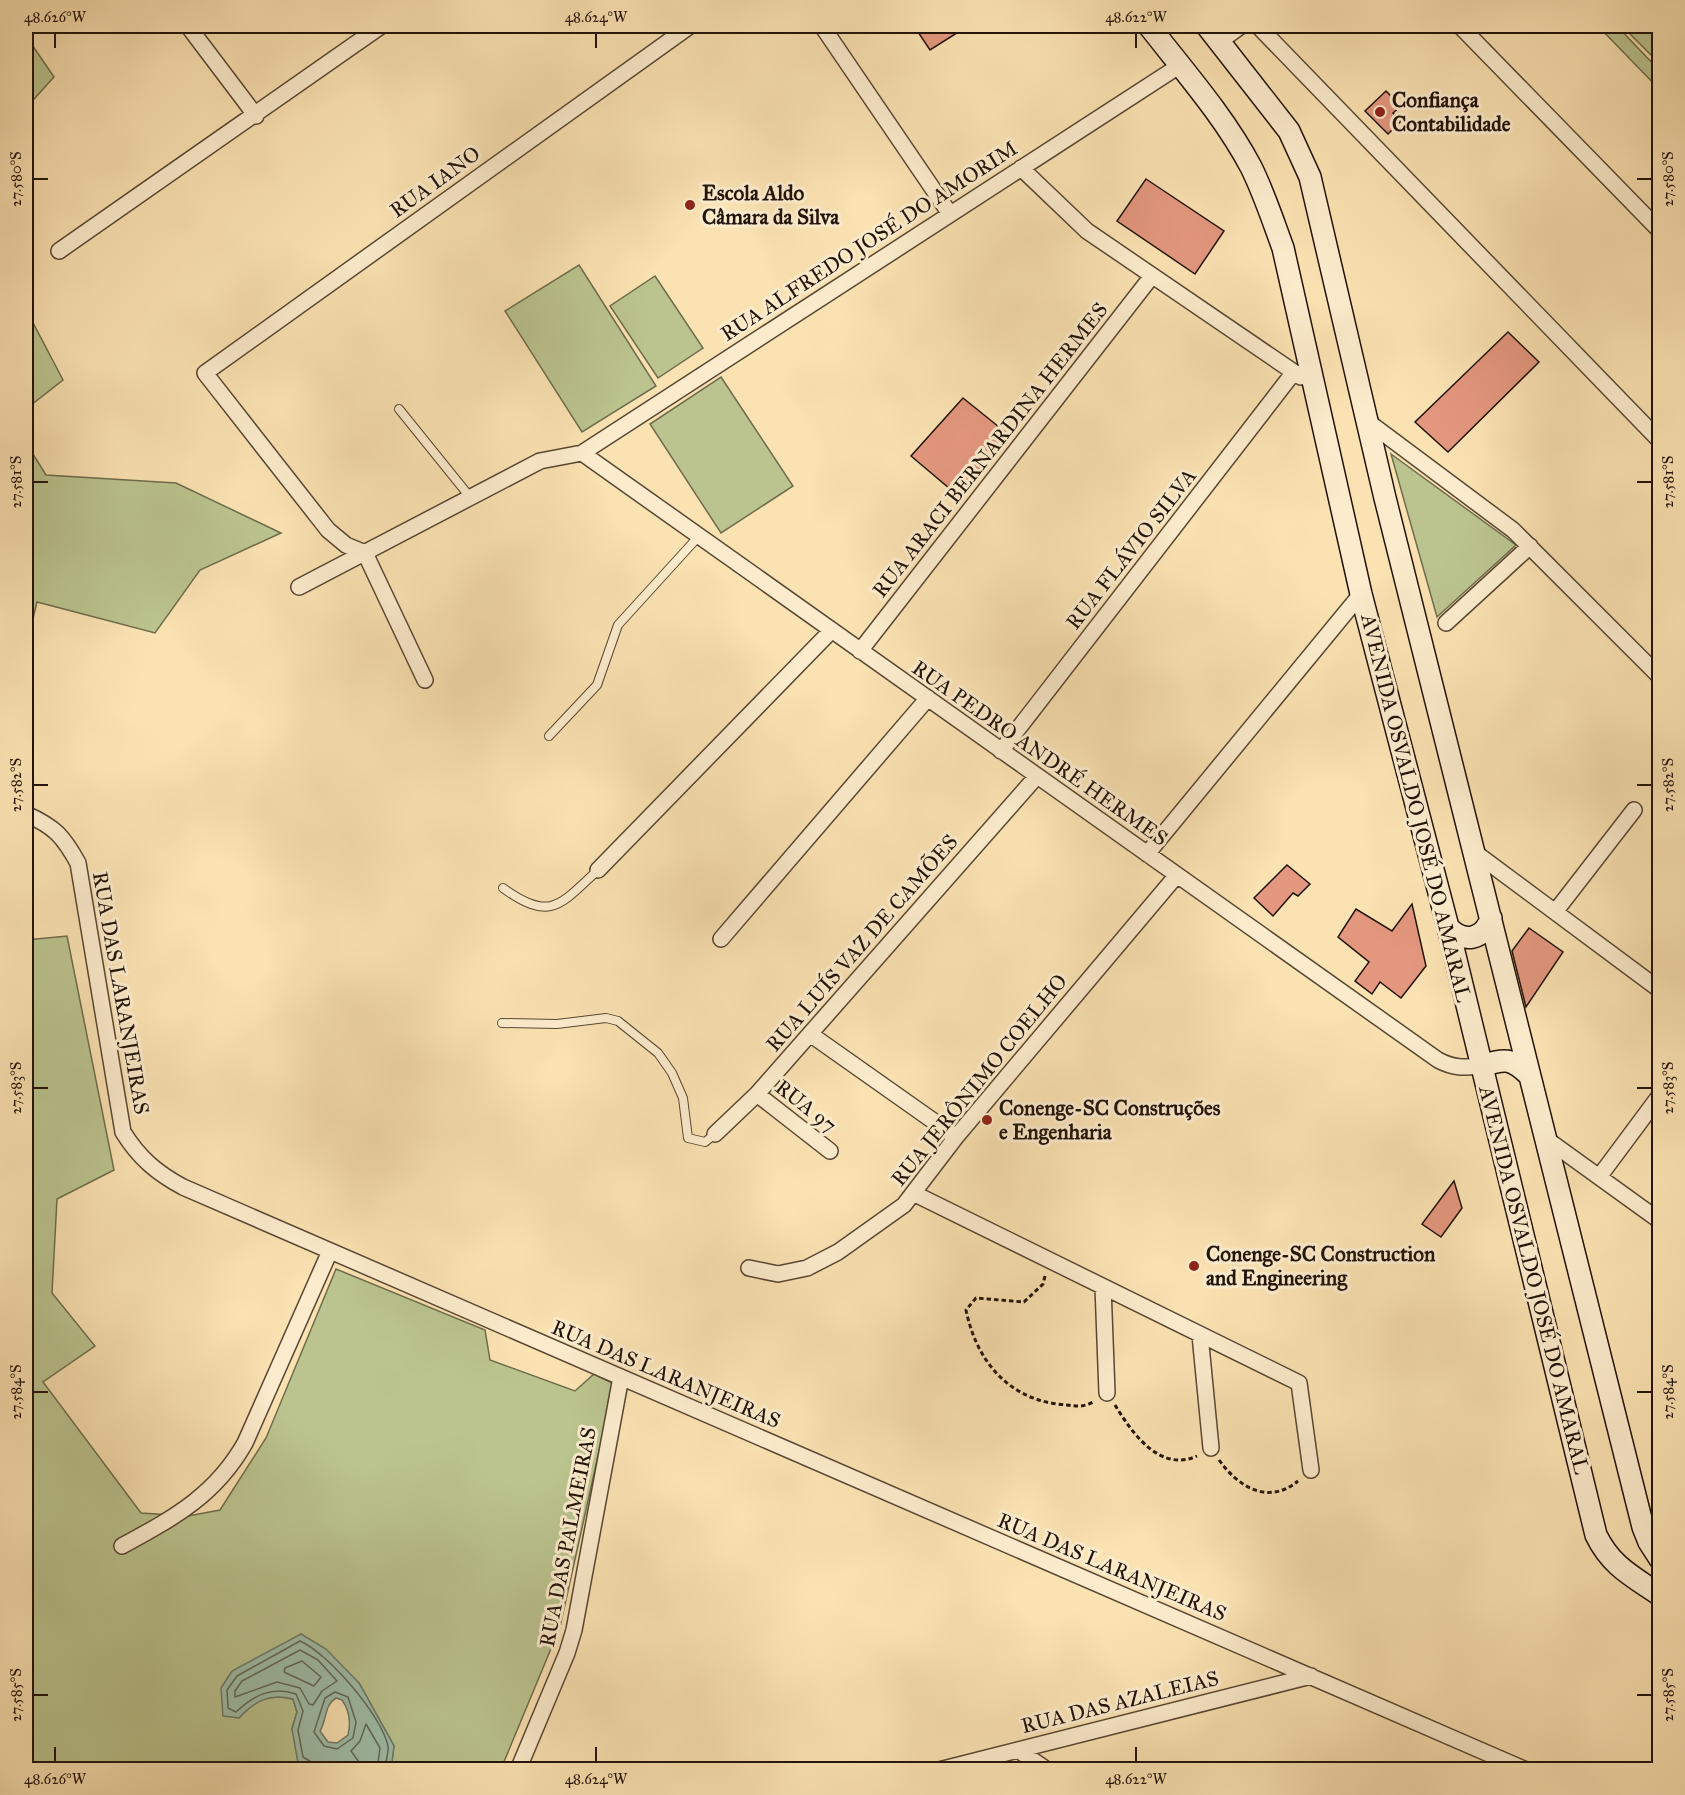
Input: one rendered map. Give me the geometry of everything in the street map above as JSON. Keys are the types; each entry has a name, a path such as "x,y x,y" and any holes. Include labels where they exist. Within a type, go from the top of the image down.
{"main road":[{"name":"AVENIDA OSVALDO JOSÉ DO AMARAL","path":"1149,26 1222,122 1250,166 1267,201 1283,248 1361,594 1448,927 1596,1535 1606,1555 1619,1568 1659,1595"},
{"path":"1213,34 1289,131 1310,177 1366,421 1643,1527 1659,1559"},
{"path":"1448,927 1463,938 1473,938 1488,927 1491,918"},
{"path":"1481,1066 1508,1060 1516,1063 1529,1074"}],"street":[{"path":"188,26 256,116"},
{"path":"59,251 256,116 381,26"},
{"name":"RUA IANO","path":"365,553 346,545 328,530 205,373 690,26"},
{"path":"822,26 950,214"},
{"path":"1213,34 1241,26"},
{"path":"1258,26 1659,441"},
{"path":"1460,26 1659,231"},
{"name":"RUA ALFREDO JOSÉ DO AMORIM","path":"582,453 1179,66"},
{"path":"1022,168 1071,218 1313,385"},
{"name":"RUA ARACI BERNARDINA HERMES","path":"860,651 1152,276"},
{"name":"RUA FLÁVIO SILVA","path":"1002,751 1294,372"},
{"path":"1366,421 1490,511 1530,546 1659,677"},
{"path":"299,588 540,461 582,453"},
{"name":"RUA PEDRO ANDRÉ HERMES","path":"582,453 1438,1060 1450,1067 1481,1066"},
{"path":"1446,623 1530,546"},
{"path":"365,553 425,680"},
{"path":"1147,854 1361,594"},
{"path":"597,870 832,630"},
{"path":"721,939 928,698"},
{"name":"RUA LUÍS VAZ DE CAMÕES","path":"715,1134 757,1094 1037,776"},
{"path":"1555,912 1634,810"},
{"name":"RUA DAS LARANJEIRAS","path":"26,814 45,822 63,837 78,863 123,1132 137,1155 159,1174 183,1187 1526,1770"},
{"path":"1473,851 1659,990"},
{"name":"RUA JERÔNIMO COELHO","path":"749,1268 778,1274 807,1268 838,1252 888,1217 915,1194 956,1137 1177,875"},
{"path":"810,1034 956,1137"},
{"name":"RUA 97","path":"757,1094 830,1151"},
{"path":"1599,1177 1659,1095"},
{"path":"1545,1138 1659,1221"},
{"path":"915,1194 1299,1383 1311,1470"},
{"path":"122,1546 183,1511 218,1483 232,1466 245,1443 330,1251"},
{"path":"1102,1287 1107,1393"},
{"path":"1200,1335 1211,1448"},
{"name":"RUA DAS PALMEIRAS","path":"518,1770 567,1653 574,1630 621,1377"},
{"name":"RUA DAS AZALEIAS","path":"939,1770 1311,1676"},
{"path":"1018,1750 1047,1770"}],"lane":[{"path":"399,409 470,497"},
{"path":"549,736 597,684 604,671 618,625 699,536"},
{"path":"504,888 524,903 536,907 554,906 565,901 597,870"},
{"path":"502,1023 557,1024 606,1018 618,1021 658,1053 672,1073 683,1098 688,1138 705,1142 715,1134"}],"green space":[{"path":"1598,26 1617,26 1659,70 1659,89"},
{"path":"1622,26 1659,26 1659,63"},
{"path":"26,36 54,77 26,108"},
{"path":"579,265 656,386 582,432 505,311"},
{"path":"655,276 703,348 658,378 610,306"},
{"path":"26,318 31,319 63,380 26,409"},
{"path":"721,377 793,486 721,533 650,424"},
{"path":"26,443 46,475 176,483 281,533 200,570 155,633 37,602 26,647"},
{"path":"1391,454 1516,545 1437,617"},
{"path":"67,936 114,1170 57,1199 52,1293 95,1346 43,1382 141,1513 188,1516 220,1510 266,1438 336,1269 485,1330 490,1360 575,1391 594,1374 614,1384 560,1627 501,1769 391,1769 394,1746 359,1683 301,1634 280,1646 239,1718 257,1702 277,1697 293,1699 297,1712 292,1729 316,1769 344,1765 350,1769 26,1770 26,940"}],"water":[{"path":"301,1634 326,1649 359,1683 394,1746 391,1769 350,1769 344,1765 316,1769 298,1763 292,1729 297,1712 293,1699 270,1698 257,1703 239,1718 223,1716 221,1688 232,1671","holes":["336,1698 342,1700 349,1717 348,1735 337,1743 328,1742 320,1731 329,1705"]}],"building":[{"path":"914,26 968,26 930,50"},
{"name":"Confiança Contabilidade","path":"1386,91 1401,106 1393,113 1401,121 1388,134 1365,111"},
{"path":"1146,179 1224,231 1195,274 1117,221"},
{"path":"1508,332 1539,362 1448,452 1415,422"},
{"path":"963,398 1009,435 956,494 911,456"},
{"path":"1287,865 1310,884 1298,896 1293,893 1273,916 1254,898"},
{"path":"1412,904 1426,966 1401,998 1380,982 1372,994 1355,981 1369,962 1338,937 1356,909 1392,931"},
{"path":"1529,928 1563,952 1526,1007 1512,951"},
{"path":"1454,1181 1462,1208 1441,1237 1422,1224"}],"place":[{"name":"Confiança Contabilidade","path":"1380,112"},
{"name":"Escola Aldo Câmara da Silva","path":"690,205"},
{"name":"Conenge-SC Construções e Engenharia","path":"987,1120"},
{"name":"Conenge-SC Construction and Engineering","path":"1194,1266"}]}
